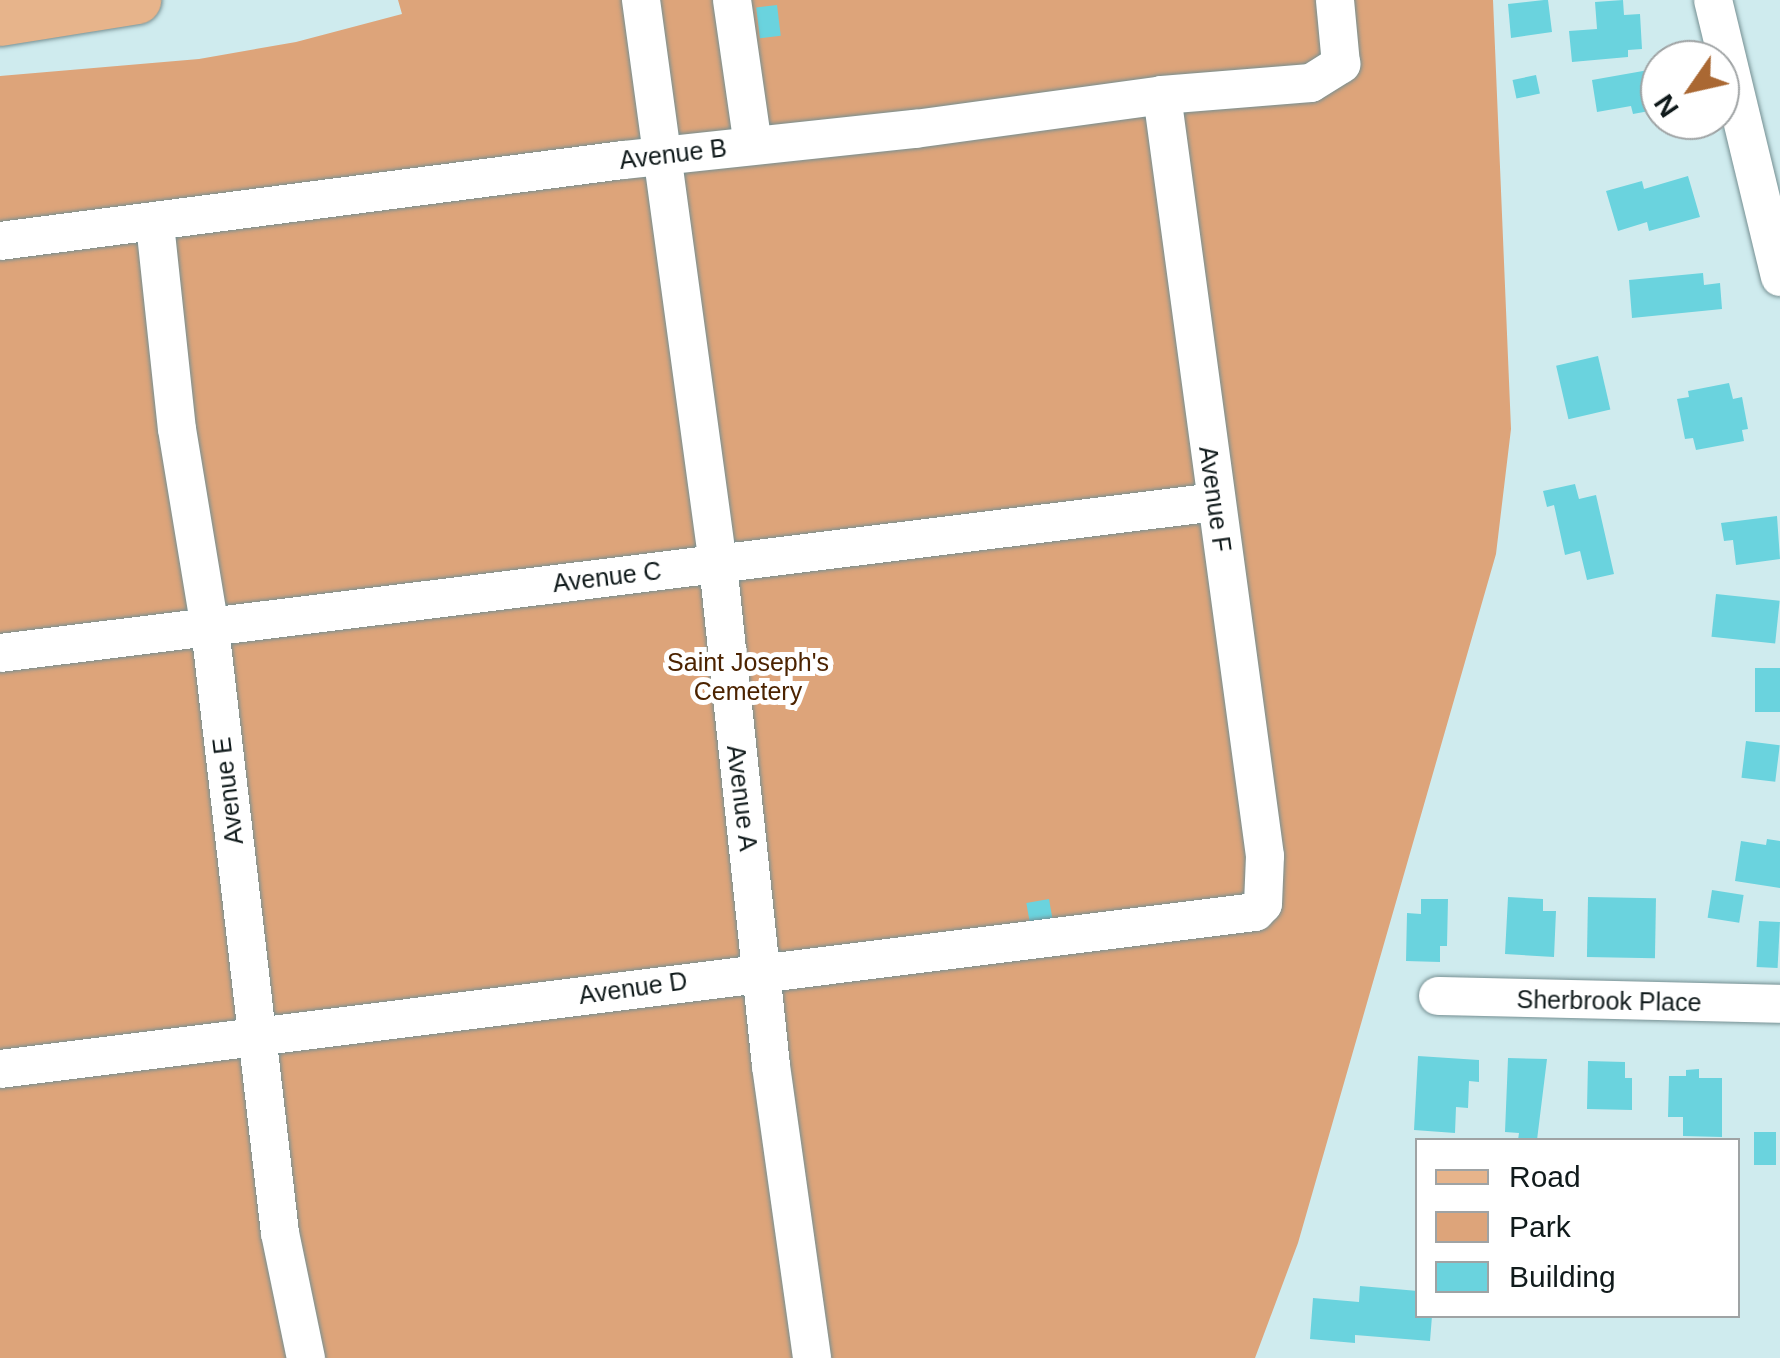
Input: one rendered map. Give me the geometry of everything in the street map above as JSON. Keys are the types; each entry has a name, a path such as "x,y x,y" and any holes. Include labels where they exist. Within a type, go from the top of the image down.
{"main road":[{"path":"0,22 65,6 138,0"}],"street":[{"name":"Avenue A","path":"641,0 718,564 761,970 812,1358"},
{"path":"732,0 753,145"},
{"name":"Avenue B","path":"0,241 154,224 665,154 1162,96 1310,83 1341,64 1335,0"},
{"path":"1713,0 1780,277"},
{"name":"Avenue F","path":"1162,96 1265,856 1263,904"},
{"name":"Avenue E","path":"154,224 177,429 210,628 280,1233 306,1358"},
{"name":"Avenue C","path":"0,653 1215,502"},
{"name":"Avenue D","path":"0,1069 761,970 1255,912 1263,904"},
{"name":"Sherbrook Place","path":"1438,996 1780,1004"}],"green space":[{"name":"Saint Joseph's Cemetery","path":"398,0 1493,0 1511,429 1496,554 1298,1243 1255,1358 0,1358 0,76 199,59 296,42 402,14"}],"building":[{"path":"1548,0 1552,32 1511,38 1508,4"},
{"path":"1623,0 1624,15 1640,14 1640,49 1628,50 1628,57 1572,62 1569,31 1597,29 1595,2"},
{"path":"777,5 781,36 760,38 756,8"},
{"path":"1640,72 1640,113 1633,114 1631,106 1597,112 1592,80"},
{"path":"1536,75 1540,94 1516,99 1513,80"},
{"path":"1688,176 1700,217 1649,231 1647,222 1618,231 1606,191 1642,181 1644,189"},
{"path":"1703,273 1704,285 1720,283 1722,309 1632,318 1629,280"},
{"path":"1598,356 1610,410 1568,419 1556,366"},
{"path":"1729,383 1733,399 1742,397 1748,429 1742,430 1744,441 1696,450 1693,438 1685,439 1677,399 1689,397 1688,391"},
{"path":"1575,484 1579,499 1596,495 1614,574 1587,580 1580,551 1565,555 1554,505 1547,507 1543,491"},
{"path":"1777,516 1780,559 1736,565 1733,540 1724,541 1721,523"},
{"path":"1716,594 1780,601 1775,643 1712,637"},
{"path":"1755,668 1780,668 1780,712 1755,712"},
{"path":"1746,741 1780,745 1775,782 1741,778"},
{"path":"1767,839 1780,841 1780,888 1735,881 1741,841 1766,845"},
{"path":"1712,890 1744,895 1739,923 1708,918"},
{"path":"1508,897 1543,899 1543,911 1556,911 1554,957 1505,954"},
{"path":"1588,897 1656,898 1655,958 1587,957"},
{"path":"1049,899 1053,921 1030,925 1026,903"},
{"path":"1421,899 1448,899 1447,946 1440,946 1440,962 1406,961 1407,913 1421,914"},
{"path":"1759,921 1780,922 1778,968 1757,967"},
{"path":"1418,1056 1479,1060 1479,1082 1469,1081 1468,1108 1456,1107 1455,1133 1414,1130"},
{"path":"1508,1058 1547,1059 1537,1138 1518,1138 1519,1133 1505,1132"},
{"path":"1588,1061 1625,1062 1625,1078 1632,1078 1632,1110 1587,1109"},
{"path":"1699,1069 1699,1078 1722,1078 1722,1137 1683,1136 1683,1117 1668,1117 1669,1076 1686,1076 1686,1070"},
{"path":"1754,1132 1776,1132 1776,1165 1754,1165"},
{"path":"1360,1286 1415,1291 1415,1318 1432,1318 1430,1341 1355,1335 1355,1343 1310,1339 1313,1298 1359,1302"}]}
